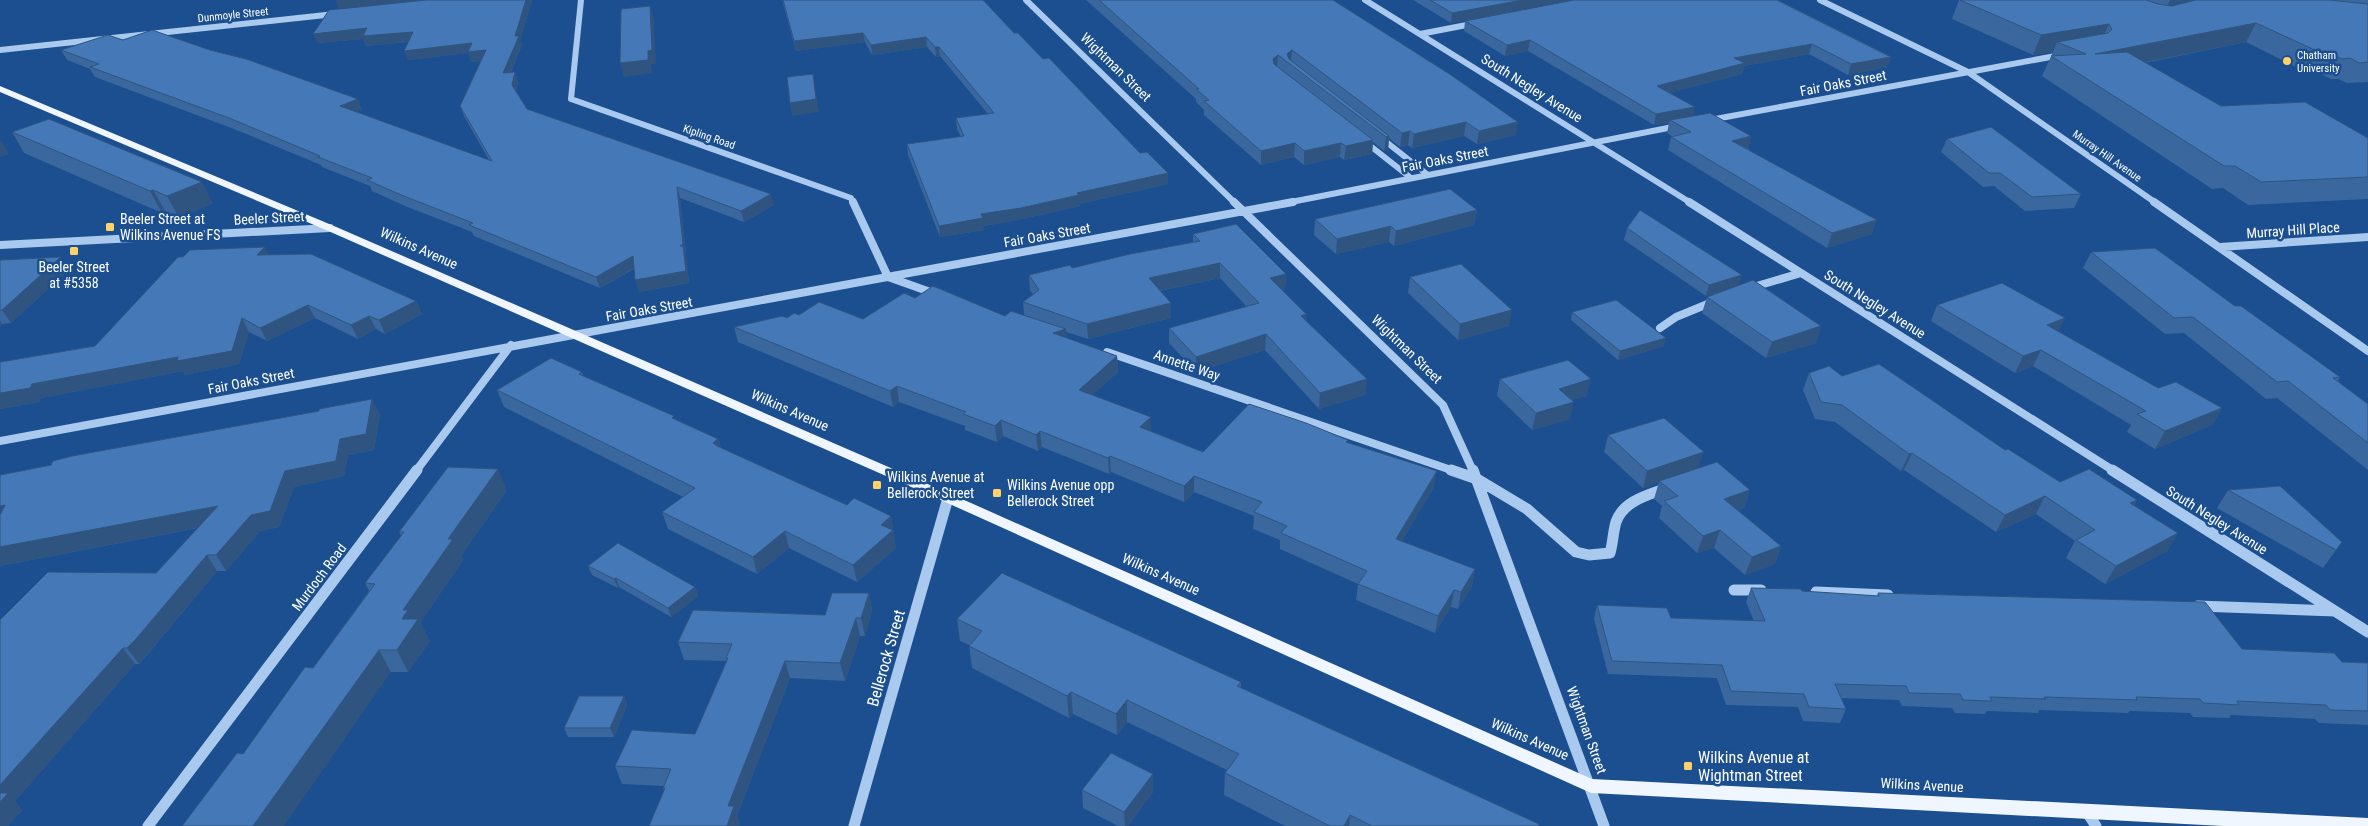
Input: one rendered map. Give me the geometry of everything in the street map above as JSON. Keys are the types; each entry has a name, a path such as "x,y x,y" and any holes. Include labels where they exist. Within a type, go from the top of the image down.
{"main road":[{"name":"Wilkins Avenue","path":"0,89 330,228 948,498 1591,786 2368,826"}],"street":[{"name":"Kipling Road","path":"581,0 571,99 851,198 888,278"},
{"name":"Wightman Street","path":"1026,0 1443,405 1477,479 1591,786 1604,826"},
{"name":"South Negley Avenue","path":"1365,0 2368,632"},
{"name":"Murray Hill Avenue","path":"1820,0 1968,72 2368,351"},
{"name":"Dunmoyle Street","path":"0,50 342,14"},
{"path":"1420,34 1482,22"},
{"name":"Fair Oaks Street","path":"1697,123 2070,53"},
{"name":"Fair Oaks Street","path":"0,442 511,345 1243,212 1687,124"},
{"path":"1376,134 1428,175"},
{"path":"1361,139 1411,178"},
{"name":"Beeler Street","path":"0,245 330,228"},
{"name":"Murray Hill Place","path":"2220,247 2368,237"},
{"path":"1740,291 1800,273"},
{"path":"888,278 945,297"},
{"path":"1660,328 1676,317 1724,297"},
{"name":"Murdoch Road","path":"148,826 511,345"},
{"name":"Annette Way","path":"1096,349 1477,479"},
{"path":"1477,479 1527,509 1576,552 1589,555 1610,553 1614,543 1616,522 1623,509 1636,501 1674,486"},
{"name":"Bellerock Street","path":"854,826 948,498"},
{"path":"1734,590 1774,591"},
{"path":"1804,592 1904,596"},
{"path":"2184,606 2336,611"},
{"path":"2086,811 2096,826"}],"building":[{"path":"426,0 526,0 515,36 519,36 503,73 515,72 512,85 527,109 771,194 741,211 677,187 683,244 680,246 683,246 686,271 635,280 633,256 596,277 469,225 473,223 401,195 367,180 372,178 318,157 320,156 229,118 90,67 99,64 61,50 108,35 123,40 152,30 210,50 246,59 358,99 340,106 492,161 460,106 486,50 468,52 472,43 404,51 413,32 363,36 367,28 313,34 329,10"},
{"path":"783,0 983,0 1014,33 1018,33 1043,59 1049,58 1140,153 1147,152 1168,173 1077,193 1079,195 1021,208 981,214 983,218 939,226 907,144 964,136 956,118 994,113 939,47 935,47 926,37 871,45 863,33 794,41"},
{"path":"1099,0 1333,0 1451,75 1518,122 1479,131 1466,122 1414,134 1410,131 1402,133 1292,50 1287,54 1289,59 1389,136 1386,137 1278,55 1273,59 1274,64 1373,140 1346,146 1341,143 1304,151 1295,143 1261,151 1204,101 1209,100 1196,89 1199,89"},
{"path":"1430,0 1523,0 1452,13"},
{"path":"1574,0 1777,0 1891,57 1851,64 1812,44 1734,58 1745,63 1657,86 1695,107 1656,114 1530,40 1507,45 1465,21"},
{"path":"1960,0 2146,0 2172,6 2196,0 2329,0 2368,4 2368,62 2359,63 2350,58 2342,59 2325,51 2317,51 2256,23 2095,54 2127,52 2221,106 2305,102 2368,138 2368,177 2261,182 2235,166 2224,166 2051,56 2086,54 2057,42 2108,33 2112,29 2109,24 2041,35"},
{"path":"650,6 652,50 648,51 648,60 620,63 621,9"},
{"path":"813,74 816,99 790,103 787,77"},
{"path":"1710,113 1751,136 1732,141 1877,220 1832,233 1671,137 1691,132 1670,120"},
{"path":"49,119 202,182 167,196 153,190 150,191 12,132"},
{"path":"1991,127 2081,194 2032,197 2000,173 1989,173 1947,139"},
{"path":"1450,189 1477,210 1396,231 1391,226 1337,239 1315,219"},
{"path":"1640,210 1742,275 1709,285 1627,228"},
{"path":"1236,224 1286,274 1270,278 1306,314 1301,316 1367,379 1320,393 1266,334 1196,357 1169,328 1259,303 1220,263 1149,278 1171,303 1087,324 1023,302 1039,290 1029,275 1070,265 1072,268 1130,254 1200,241 1193,234"},
{"path":"265,247 257,255 311,254 416,301 379,320 369,316 351,325 308,305 260,328 242,318 232,351 177,361 178,357 32,384 30,388 0,393 0,362 95,346 178,257 183,257 190,250"},
{"path":"2155,248 2235,306 2241,306 2340,377 2333,378 2368,404 2368,443 2288,381 2277,382 2193,317 2174,318 2091,252"},
{"path":"61,257 2,310 0,310 0,260"},
{"path":"1461,264 1512,310 1460,324 1410,277"},
{"path":"1753,280 1821,326 1772,342 1707,297"},
{"path":"2002,283 2065,318 2047,325 2158,388 2176,382 2222,408 2165,431 2137,414 2146,411 2041,350 2023,356 1937,305"},
{"path":"933,286 1005,316 1011,311 1066,329 1053,333 1117,356 1079,390 1151,417 1140,427 1203,452 1249,404 1306,423 1348,440 1346,442 1437,471 1396,539 1475,569 1461,592 1454,590 1438,616 1358,584 1367,571 1281,533 1287,526 1254,512 1262,502 1194,476 1184,486 1110,456 1108,458 1040,431 1036,435 1001,420 995,426 963,414 966,412 897,386 890,391 734,327 782,316 787,318 794,313 799,315 819,302 863,319 904,293 915,298"},
{"path":"1616,300 1666,338 1620,351 1572,312"},
{"path":"551,358 582,372 579,374 674,416 672,418 718,439 713,443 717,446 847,505 854,498 891,516 881,525 893,530 853,565 785,531 753,557 662,512 695,488 497,390"},
{"path":"1568,360 1591,379 1559,389 1574,402 1536,413 1500,379"},
{"path":"1879,364 2005,450 2008,449 2060,482 2089,469 2137,500 2130,503 2178,533 2116,566 2076,540 2095,530 2045,496 2005,515 1912,453 1909,454 1842,405 1821,402 1809,373 1829,366 1842,376"},
{"path":"372,399 366,434 340,439 336,461 285,471 270,511 251,515 216,555 207,555 136,639 127,648 123,648 0,785 0,620 48,572 156,573 218,506 0,547 0,515 5,505 0,506 0,475 51,465 53,461 72,456 319,411 319,409"},
{"path":"1664,418 1704,452 1647,471 1608,435"},
{"path":"1717,462 1750,490 1724,499 1781,546 1752,557 1720,530 1703,536 1664,501 1678,496 1659,481"},
{"path":"448,467 498,469 448,539 453,539 403,610 408,610 402,619 418,619 397,650 379,650 253,826 182,826 237,753 243,754 305,667 313,668 375,584 365,583 404,532 399,532"},
{"path":"2280,486 2342,542 2336,550 2228,490"},
{"path":"618,543 695,587 668,608 616,578 614,579 588,566"},
{"path":"1002,573 1241,682 1237,686 1539,824 1538,826 1372,826 1350,815 1344,826 1330,826 1225,773 1239,754 1127,700 1116,714 1071,692 1067,696 969,646 982,631 957,619"},
{"path":"1751,588 1801,589 1802,591 1879,596 1878,593 2205,602 2242,649 2334,653 2342,662 2368,663 2368,711 2330,710 2326,705 2237,701 2239,705 2203,703 2200,699 2136,697 2137,700 1990,697 1992,701 1963,700 1960,694 1909,693 1906,686 1835,684 1846,709 1809,707 1804,694 1731,691 1722,665 1612,661 1597,605 1667,608 1671,618 1765,621"},
{"path":"832,593 869,593 861,618 856,618 840,663 785,661 728,806 734,806 727,826 649,826 671,769 615,766 632,730 695,734 728,658 726,658 732,644 678,642 693,610 825,615"},
{"path":"579,696 624,696 610,728 564,728"},
{"path":"1111,753 1153,774 1124,812 1082,790"},
{"path":"0,793 8,793 0,802"}],"place":[{"name":"Chatham University","path":"2287,61"},
{"name":"Beeler Street at Wilkins Avenue FS","path":"110,227"},
{"name":"Beeler Street at #5358","path":"74,251"},
{"name":"Wilkins Avenue at Bellerock Street","path":"877,485"},
{"name":"Wilkins Avenue opp Bellerock Street","path":"997,493"},
{"name":"Wilkins Avenue at Wightman Street","path":"1688,766"}]}
